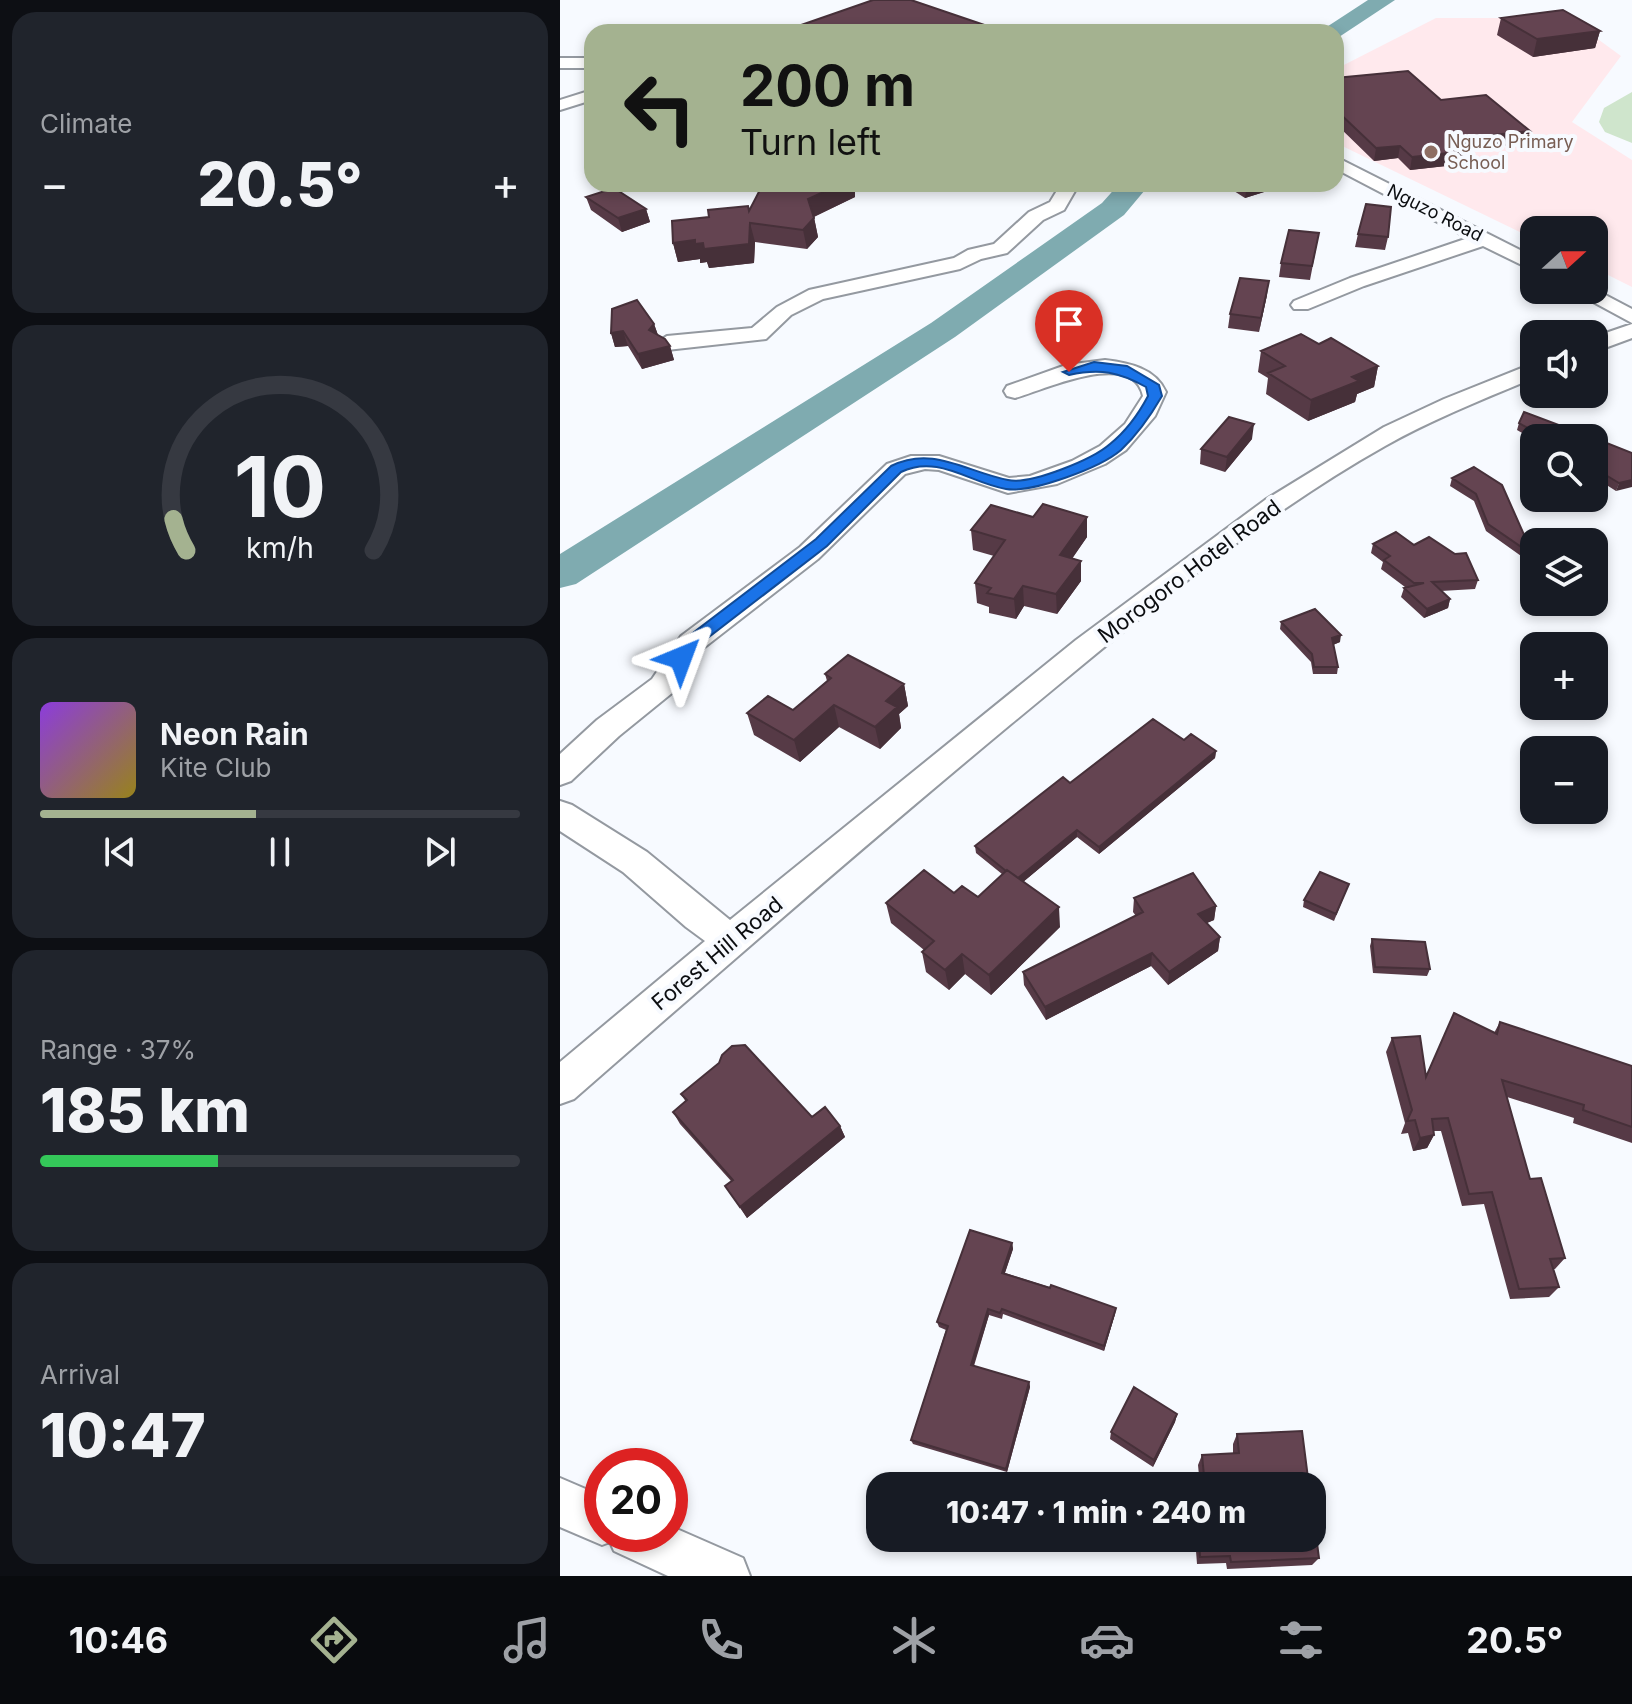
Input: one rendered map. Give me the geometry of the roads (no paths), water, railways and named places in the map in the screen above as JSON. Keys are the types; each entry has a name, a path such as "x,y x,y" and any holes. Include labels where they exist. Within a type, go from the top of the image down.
{"street":[{"path":"560,63 584,63"},
{"path":"560,105 584,101"},
{"name":"Nguzo Road","path":"1344,166 1520,257"},
{"path":"667,343 758,334 784,311 816,294 960,263 975,254 1000,249 1036,216 1057,206 1067,192"},
{"path":"1301,305 1357,282 1486,239"},
{"path":"1607,304 1632,317"},
{"path":"1608,339 1632,330"},
{"path":"560,773 597,737 662,686 691,643 816,548 896,469 924,461 954,466 1007,485 1022,485 1088,463 1115,448 1146,412 1155,396 1152,385 1145,379 1123,369 1102,366 1069,372 1015,391"},
{"name":"Morogoro Hotel Road","path":"874,819 1116,623 1305,485 1417,420 1520,376"},
{"path":"560,814 635,862 698,917 731,939"},
{"name":"Forest Hill Road","path":"560,1086 874,819"},
{"path":"560,1502 584,1513"},
{"path":"671,1552 725,1576"}],"waterway":[{"path":"1344,24 1384,0"},
{"path":"560,574 943,330 1113,209 1128,192"}],"place":[{"name":"Nguzo Primary School","path":"1431,152"}]}
